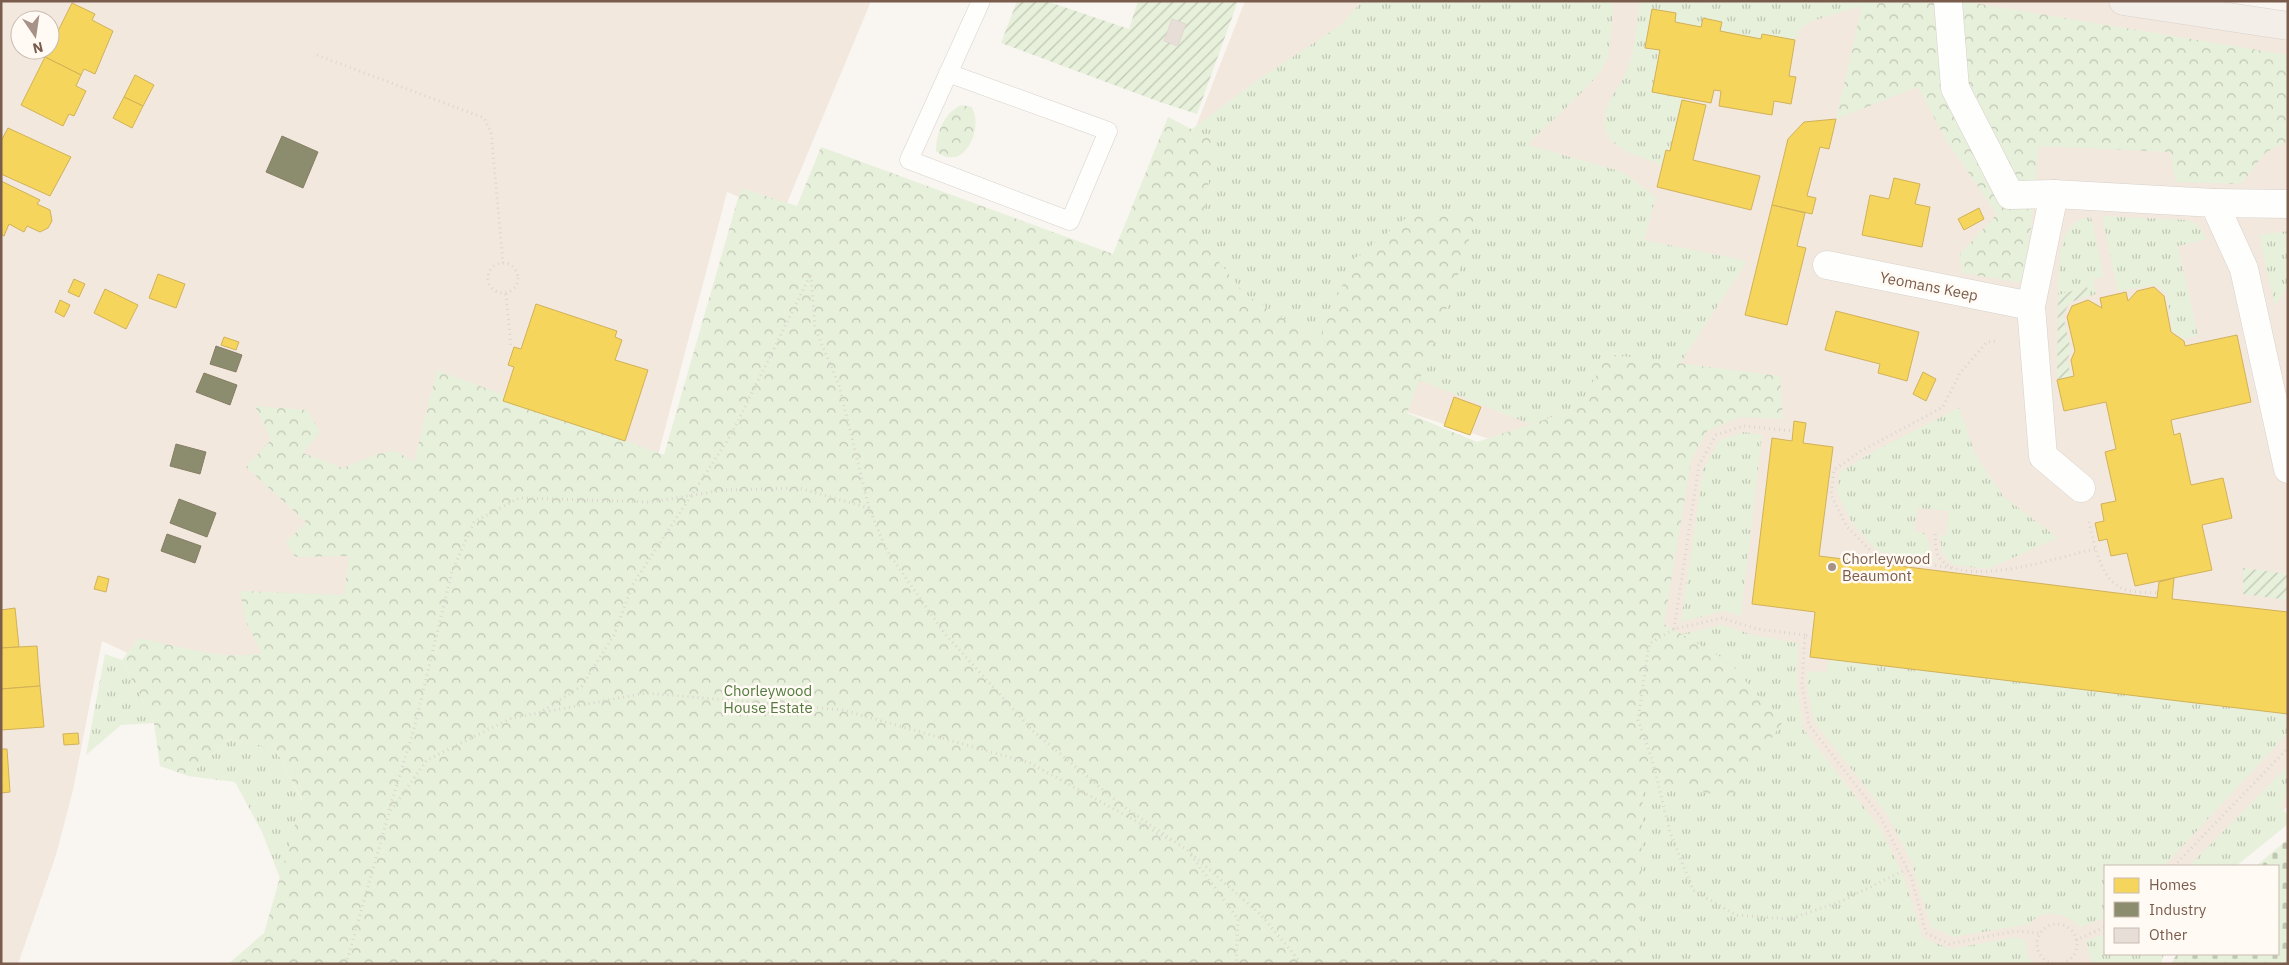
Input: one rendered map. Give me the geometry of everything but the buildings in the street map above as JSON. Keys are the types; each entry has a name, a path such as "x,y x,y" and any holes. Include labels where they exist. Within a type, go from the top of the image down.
{"main road":[{"path":"2123,1 2288,26"}],"street":[{"path":"1948,1 1955,88 2010,195 2054,194 2214,203 2288,204"},
{"path":"2054,194 2031,306 2043,456 2081,488"},
{"path":"2214,203 2244,269 2288,469"},
{"name":"Yeomans Keep","path":"1827,265 2031,306"}],"lane":[{"path":"948,73 1108,131 1070,221 909,160 980,1"}],"path":[{"path":"317,55 484,118 491,132 503,263"},
{"path":"503,263 512,266 518,274 517,284 511,292 506,294 492,289 487,280 490,270 503,263"},
{"path":"539,713 582,686 614,635 634,584 731,435 811,274 815,328 839,385 869,508 887,551 945,634 1033,731 1120,804 1187,850 1261,915 1302,964"},
{"path":"506,294 511,346"},
{"path":"2034,336 1987,342 1960,373 1943,407 1860,451 1834,470 1831,494 1847,527 1876,556 1974,572 2000,570 2095,549"},
{"path":"1674,629 1699,465 1716,435 1743,426 1793,431"},
{"path":"346,964 388,813 415,725 452,571 474,522 519,498 651,502 725,490 800,488 869,508"},
{"path":"2081,488 2095,549 2111,581 2125,590 2158,593"},
{"path":"1935,534 1938,556 1951,568"},
{"path":"1812,637 1757,629 1722,618 1674,629 1649,644 1638,720 1652,759 1670,832 1693,890 1736,915 1790,920 1842,901 1907,869"},
{"path":"1805,636 1802,684 1809,725 1880,816 1911,876 1926,933 1949,944 2015,931 2040,933"},
{"path":"388,813 427,760 512,718 646,693 843,710 1030,763 1187,850 1238,918 1236,964"},
{"path":"2175,865 2288,748"},
{"path":"2050,925 2064,925 2074,933 2076,940 2075,952 2066,961 2054,964 2047,961 2039,952 2037,946 2040,933 2050,925"},
{"path":"2076,940 2104,927"}],"shaded area":[{"path":"1,1 871,1 782,215 727,192 656,463 342,753 102,641 73,790 56,855 18,964 1,964"},
{"path":"1245,1 2101,1 2288,37 2288,806 2223,865 2104,865 2104,955 2149,964 1625,964 1520,449 1121,318"}],"green space":[{"path":"1017,1 1046,1 1129,29 1138,1 1238,1 1197,114 1001,43"},
{"path":"1362,1 1612,1 1610,42 1608,56 1603,66 1585,90 1528,145 1623,172 1656,197 1644,240 1747,261 1679,365 1607,354 1580,408 1530,424 1419,380 1453,291 1477,211 1354,259 1318,341 1245,294 1200,239 1215,141 1192,129 1259,79 1341,25"},
{"path":"1640,1 1879,1 1812,21 1801,28 1795,40 1762,34 1761,39 1720,31 1722,22 1703,18 1701,27 1675,22 1676,13 1652,9 1645,48 1660,50 1652,92 1680,97 1682,100 1670,151 1666,150 1662,165 1619,147 1611,140 1606,131 1604,121 1609,102 1630,62"},
{"path":"1863,1 1962,1 2288,55 2288,141 2266,152 2241,184 2176,182 2170,152 2039,146 2033,213 2023,283 1962,273 1960,254 1997,214 1946,140 1918,87 1836,119"},
{"path":"962,105 971,107 975,115 973,136 963,153 955,157 946,157 936,151 940,130 946,117"},
{"name":"Chorleywood House Estate","path":"1168,117 1215,141 1200,239 1245,294 1318,341 1354,259 1415,211 1478,211 1453,291 1407,413 1477,442 1580,408 1607,354 1780,376 1783,419 1740,417 1707,431 1691,461 1664,624 1729,662 1782,723 1731,797 1643,783 1639,964 228,964 264,933 302,800 275,748 229,739 188,776 160,766 154,723 122,660 139,638 216,654 247,655 262,653 246,622 240,591 344,595 349,556 295,557 286,541 307,523 246,467 271,440 255,406 307,410 320,432 303,453 343,468 377,454 396,451 414,462 437,370 664,455 741,188 797,206 821,147 1113,254"},
{"path":"2102,216 2187,220 2197,224 2207,239 2178,246 2198,336 2184,339 2173,332 2166,293 2155,285 2118,291"},
{"path":"2091,217 2104,277 2093,279 2096,294 2090,296 2087,287 2058,295 2060,259 2065,236 2079,220"},
{"path":"2288,231 2288,286 2275,306 2259,235"},
{"path":"2087,287 2090,296 2070,302 2063,315 2071,351 2067,360 2071,376 2057,380 2058,295"},
{"path":"1959,408 1976,456 2004,497 2058,538 1987,569 1953,565 1943,554 1939,535 1946,536 1949,511 1917,508 1914,532 1925,533 1934,562 1877,551 1852,523 1837,492 1840,472 1878,449"},
{"path":"1744,432 1762,435 1741,616 1724,611 1681,622 1703,470 1720,440"},
{"path":"2243,568 2288,574 2288,600 2243,594"},
{"path":"1722,625 1753,635 1798,643 1797,687 1804,730 1880,828 1904,877 1923,938 1951,949 2016,937 2026,941 2028,958 2036,964 1639,964 1643,783 1731,797 1729,662 1681,634"},
{"path":"105,654 122,660 154,723 121,725 86,755"},
{"path":"1829,659 2288,714 2288,733 2165,865 2104,865 2104,918 2080,927 2075,922 2062,916 2048,914 2035,918 2030,924 1953,937 1931,927 1911,861 1887,814 1814,722 1807,684 1807,671 1827,672"},
{"path":"229,739 275,748 302,801 280,878 262,832 235,782 188,776"},
{"path":"2288,766 2288,792 2281,807 2288,815 2288,824 2237,865 2190,865"},
{"path":"2288,839 2288,964 2171,964 2176,955 2279,955 2279,865 2257,865"},
{"path":"2104,934 2104,955 2164,955 2161,964 2092,964 2086,941"}],"place":[{"name":"Chorleywood Beaumont","path":"1832,567"}]}
